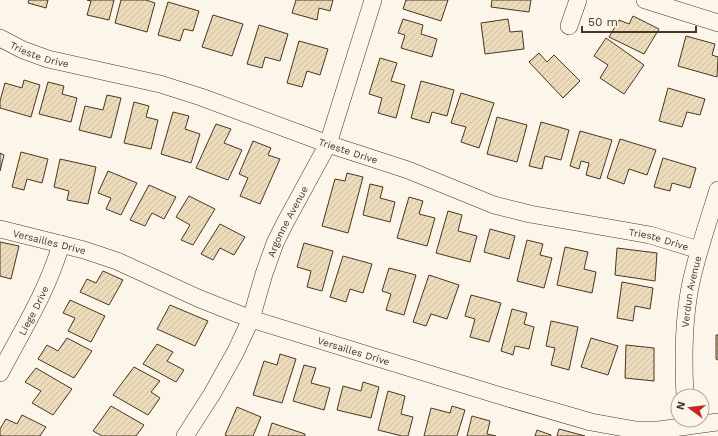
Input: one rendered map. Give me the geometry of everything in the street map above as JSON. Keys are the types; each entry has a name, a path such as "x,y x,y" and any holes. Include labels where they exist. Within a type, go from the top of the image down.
{"street":[{"name":"Argonne Avenue","path":"185,436 212,394 235,353 251,319 275,243 328,144 373,0"},
{"path":"569,26 578,0"},
{"path":"645,0 718,23"},
{"name":"Trieste Drive","path":"0,38 23,50 48,58 160,84 201,97 328,144 408,170 494,205 530,214 650,235 699,250"},
{"name":"Verdun Avenue","path":"685,388 686,316 691,279 718,190"},
{"name":"Versailles Drive","path":"0,229 84,250 117,261 200,299 251,319 501,396 591,422 636,430 684,428"},
{"name":"Liege Drive","path":"0,373 40,297 54,267 61,244"}],"building":[{"path":"29,0 48,0 46,8 28,3"},
{"path":"87,0 114,0 109,20 87,15 91,1"},
{"path":"121,0 146,0 155,3 147,32 115,23"},
{"path":"296,0 333,0 330,11 319,8 317,20 292,13"},
{"path":"406,0 448,0 441,21 403,9"},
{"path":"492,0 531,0 529,12 491,7"},
{"path":"168,2 199,11 193,31 184,29 180,41 158,35"},
{"path":"213,15 243,24 232,56 202,47"},
{"path":"633,16 659,29 644,54 609,37 619,20 629,24"},
{"path":"403,19 423,25 421,34 437,39 432,57 401,48 405,35 398,33"},
{"path":"508,19 510,32 522,31 524,49 485,54 481,23"},
{"path":"259,25 288,34 280,61 265,57 262,68 247,64"},
{"path":"686,36 715,44 712,55 718,57 717,77 678,66"},
{"path":"606,38 644,65 624,94 600,78 608,65 594,56"},
{"path":"299,41 328,49 320,75 307,71 302,87 287,83"},
{"path":"539,53 547,62 554,55 580,81 563,98 529,62"},
{"path":"380,58 397,63 391,81 405,85 396,118 378,113 382,98 369,94"},
{"path":"24,80 40,85 31,117 0,108 0,101 5,83 22,88"},
{"path":"421,81 454,90 447,116 432,112 429,123 411,118"},
{"path":"48,82 64,86 62,94 77,98 71,122 39,114"},
{"path":"668,88 705,99 700,115 687,112 682,127 659,121"},
{"path":"461,93 494,103 479,148 461,142 466,127 451,123"},
{"path":"107,95 121,98 111,138 79,130 85,106 103,110"},
{"path":"134,102 149,106 146,117 158,120 151,149 124,143"},
{"path":"173,112 189,116 185,129 200,134 191,163 161,154"},
{"path":"497,117 527,125 517,162 487,154"},
{"path":"541,122 569,130 561,160 545,156 542,169 529,166"},
{"path":"216,124 231,129 224,143 242,150 228,180 196,168"},
{"path":"580,131 612,140 600,179 586,175 589,163 581,161 579,169 570,166"},
{"path":"620,139 656,150 647,175 629,169 624,184 607,178"},
{"path":"253,141 271,148 268,155 280,159 260,204 240,196 248,178 239,174"},
{"path":"21,152 48,159 42,183 27,179 24,190 12,187"},
{"path":"0,153 4,155 0,171"},
{"path":"663,158 696,168 690,188 672,183 670,191 654,187"},
{"path":"60,159 96,167 88,204 67,200 69,191 54,187"},
{"path":"108,171 137,183 121,215 106,209 111,198 98,193"},
{"path":"347,173 363,177 348,233 322,226 335,179 345,181"},
{"path":"370,184 383,187 380,198 395,202 390,222 363,215"},
{"path":"149,185 176,197 164,219 152,213 145,226 130,220"},
{"path":"189,196 215,209 193,245 181,240 190,225 176,217"},
{"path":"409,197 423,201 419,214 435,218 427,246 397,238"},
{"path":"448,211 462,215 458,231 477,236 470,262 436,253"},
{"path":"220,224 245,237 234,255 220,248 213,260 201,254"},
{"path":"490,229 515,236 509,259 484,252"},
{"path":"527,240 543,244 540,255 552,258 544,288 517,281"},
{"path":"0,242 19,246 11,279 0,276"},
{"path":"304,243 333,251 322,291 307,287 311,271 297,267"},
{"path":"565,247 588,252 584,269 596,272 592,293 557,285"},
{"path":"617,248 657,253 655,281 615,275"},
{"path":"343,256 372,264 363,293 350,289 346,302 330,297"},
{"path":"389,268 416,275 404,315 386,310 391,294 382,291"},
{"path":"103,271 123,280 109,305 80,292 87,279 96,283"},
{"path":"429,275 459,285 447,319 431,314 426,326 413,322"},
{"path":"622,282 653,288 650,309 635,306 633,321 617,318"},
{"path":"471,295 501,303 489,342 470,337 475,319 465,316"},
{"path":"70,300 105,316 91,342 68,331 75,318 63,313"},
{"path":"170,305 208,321 195,346 157,329"},
{"path":"512,309 527,313 524,324 534,327 529,349 515,346 513,355 501,351"},
{"path":"551,321 578,327 569,370 551,365 555,348 546,346"},
{"path":"716,335 718,335 718,360 716,359"},
{"path":"67,338 92,351 74,378 38,359 47,345 58,351"},
{"path":"591,338 618,346 608,375 581,367"},
{"path":"157,344 173,352 167,361 184,370 176,382 143,364"},
{"path":"626,345 654,348 654,381 625,378"},
{"path":"280,354 296,359 282,403 253,395 264,361 277,365"},
{"path":"304,365 316,368 311,383 330,388 324,410 293,401"},
{"path":"134,367 160,381 151,392 160,398 148,415 113,395"},
{"path":"36,368 72,389 53,415 32,403 41,391 25,382"},
{"path":"363,382 379,387 371,418 337,410 343,386 361,391"},
{"path":"388,391 405,396 401,414 413,417 408,436 378,430"},
{"path":"111,406 144,425 136,436 102,436 93,431"},
{"path":"452,406 465,410 457,436 424,436 431,408 450,413"},
{"path":"237,407 261,417 253,436 225,435"},
{"path":"22,415 46,427 40,436 0,435 0,429 6,419 17,424"},
{"path":"472,416 490,421 487,434 496,436 467,436"},
{"path":"272,423 305,434 305,436 268,436"},
{"path":"559,429 585,436 557,436"},
{"path":"537,430 551,435 551,436 535,436"}]}
